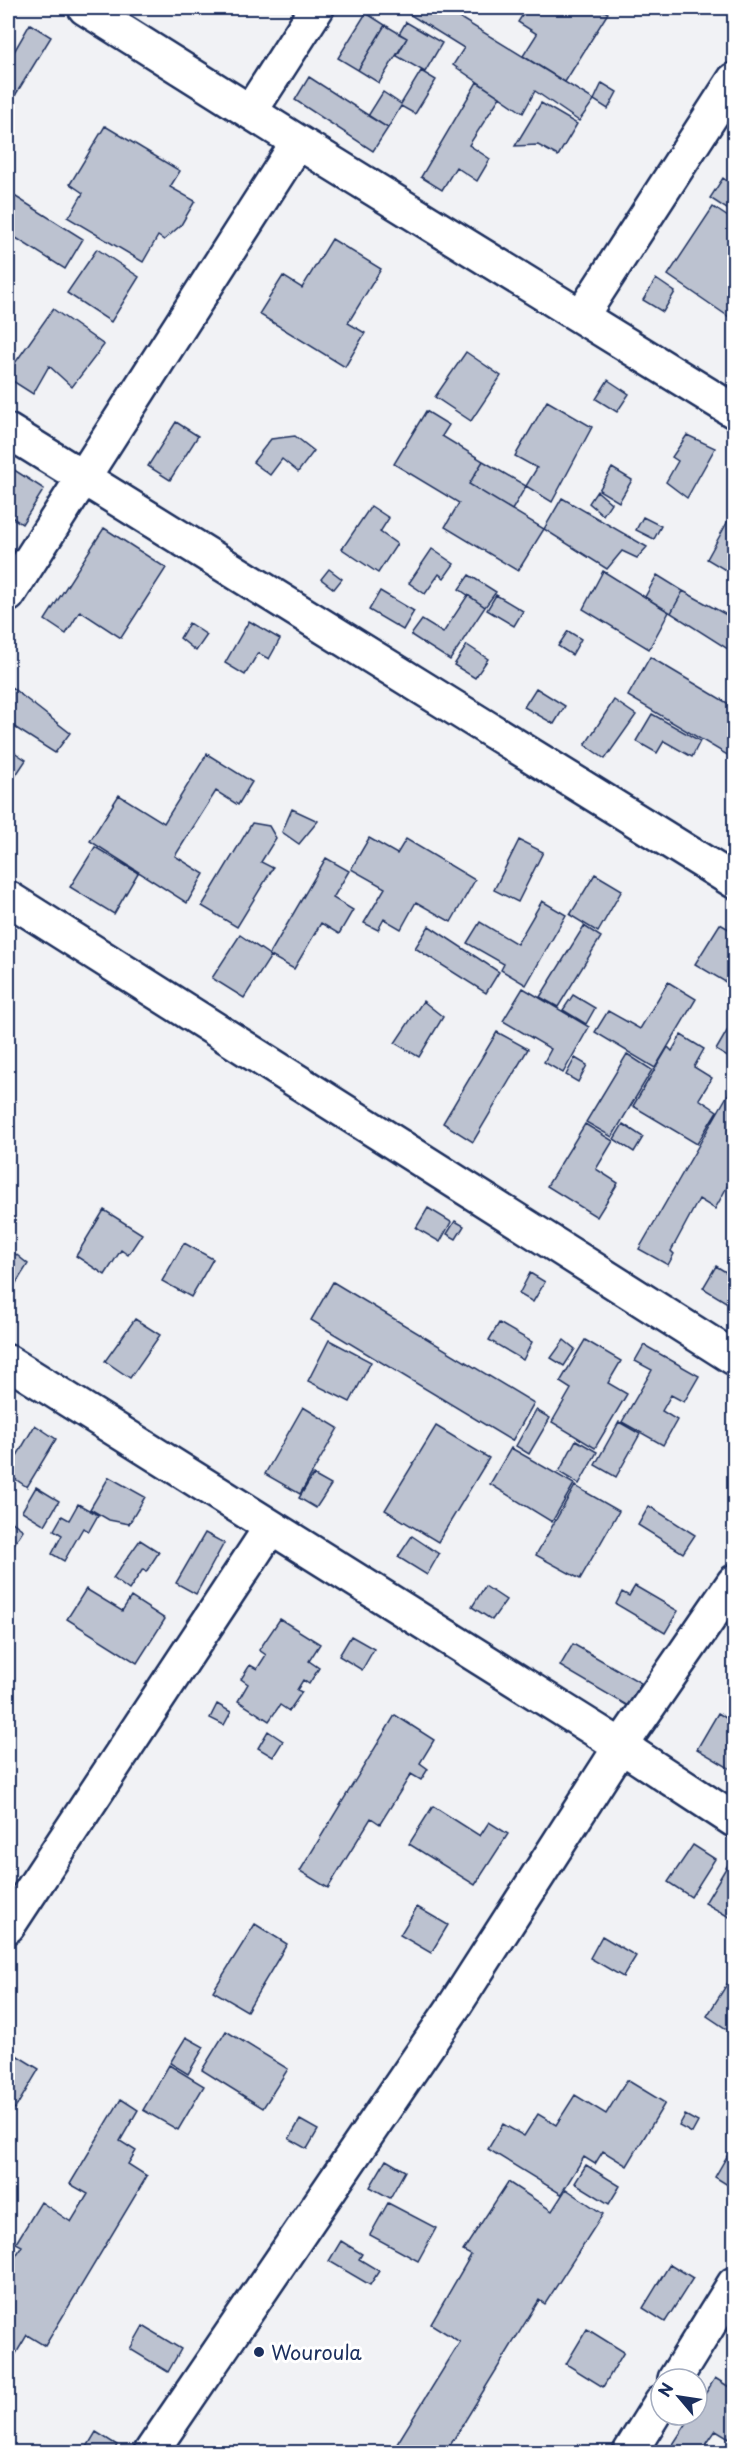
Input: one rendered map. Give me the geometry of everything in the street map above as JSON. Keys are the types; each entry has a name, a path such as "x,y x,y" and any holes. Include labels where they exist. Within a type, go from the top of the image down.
{"street":[{"path":"85,8 735,411"},
{"path":"250,111 316,8"},
{"path":"582,315 735,80"},
{"path":"8,595 298,142"},
{"path":"8,431 82,479 735,881"},
{"path":"8,898 735,1358"},
{"path":"8,1362 621,1746 735,1820"},
{"path":"8,1926 271,1527"},
{"path":"151,2452 455,2005 621,1746 735,1582"},
{"path":"683,2367 735,2284"},
{"path":"630,2452 649,2421"}],"building":[{"path":"413,8 444,8 594,100 579,121 535,91 523,113 453,65 464,48 409,14"},
{"path":"527,8 599,8 608,13 565,82 523,56 537,34 518,22"},
{"path":"366,13 385,25 358,70 338,58"},
{"path":"406,22 442,43 425,72 397,56 407,38 399,34"},
{"path":"30,24 51,37 8,107 8,62"},
{"path":"385,25 407,38 379,83 358,70"},
{"path":"421,71 436,80 415,114 401,106 388,128 368,116 383,92 401,104"},
{"path":"309,77 388,128 373,151 295,100"},
{"path":"477,82 500,97 469,145 490,159 477,181 456,167 442,190 421,177"},
{"path":"602,83 617,92 608,109 594,100"},
{"path":"541,103 577,124 558,156 538,145 515,146"},
{"path":"105,126 180,171 170,187 195,201 181,225 164,240 158,236 143,262 67,217 83,193 70,184"},
{"path":"723,178 734,186 733,213 710,198"},
{"path":"8,192 83,239 65,269 8,233"},
{"path":"713,207 734,221 734,315 732,319 668,275"},
{"path":"332,239 381,269 348,323 365,333 345,367 259,314 283,276 302,288"},
{"path":"97,249 139,277 111,322 67,293"},
{"path":"656,279 675,292 663,312 643,300"},
{"path":"53,309 104,345 72,387 49,366 33,394 8,378 8,373"},
{"path":"466,352 501,376 471,421 435,397"},
{"path":"608,380 629,394 617,412 596,399"},
{"path":"547,401 592,427 552,502 526,486 537,468 515,456"},
{"path":"426,411 449,425 442,436 483,461 469,484 544,529 518,571 445,527 459,503 394,464"},
{"path":"176,422 198,436 170,480 148,466"},
{"path":"687,435 715,448 687,498 666,482 678,461 672,457"},
{"path":"295,436 314,451 298,472 282,459 270,475 253,462 271,439"},
{"path":"483,461 526,486 512,510 469,484"},
{"path":"8,466 44,489 22,524 8,515"},
{"path":"612,468 632,480 619,502 599,490"},
{"path":"597,491 611,503 603,515 589,503"},
{"path":"562,498 647,547 637,558 622,551 607,569 544,529"},
{"path":"371,506 389,518 380,532 397,544 378,573 342,549"},
{"path":"734,510 734,557 727,571 707,559"},
{"path":"643,517 661,526 654,539 636,530"},
{"path":"104,528 166,568 121,638 80,611 66,634 45,620"},
{"path":"432,549 454,564 444,578 439,574 425,594 409,583"},
{"path":"329,569 342,579 334,589 321,579"},
{"path":"603,571 669,612 649,649 583,609"},
{"path":"469,575 496,592 485,607 459,589"},
{"path":"657,575 683,591 671,613 645,597"},
{"path":"380,591 414,611 403,630 369,610"},
{"path":"683,591 734,619 734,653 671,613"},
{"path":"468,595 485,607 450,660 411,635 422,620 443,633"},
{"path":"496,595 523,611 514,626 487,610"},
{"path":"249,621 280,639 269,659 258,653 245,675 225,663"},
{"path":"189,623 207,635 196,651 180,638"},
{"path":"568,631 581,639 572,655 558,646"},
{"path":"467,645 488,659 475,678 454,665"},
{"path":"650,657 734,707 734,759 628,696"},
{"path":"11,687 70,733 55,753 8,723 8,693"},
{"path":"536,688 565,706 554,724 524,707"},
{"path":"614,700 636,715 605,759 585,745"},
{"path":"652,714 700,741 692,757 664,741 657,753 636,741"},
{"path":"8,748 26,760 8,787"},
{"path":"207,754 252,782 238,805 216,791 175,856 204,874 187,903 90,841 119,795 164,823"},
{"path":"292,809 318,821 299,844 282,832"},
{"path":"252,823 269,826 276,838 261,862 273,868 237,927 202,906"},
{"path":"369,838 397,854 406,839 475,880 451,922 416,902 401,929 384,919 378,930 364,923 385,888 351,869"},
{"path":"519,840 543,852 518,902 494,890"},
{"path":"95,847 138,873 114,914 70,887"},
{"path":"326,858 349,871 333,898 353,910 339,934 321,923 294,969 269,955"},
{"path":"595,874 622,890 598,932 570,915"},
{"path":"542,901 566,915 526,985 501,970 504,964 467,943 480,922 517,944"},
{"path":"720,924 734,932 734,987 695,964"},
{"path":"429,926 499,972 486,993 415,948"},
{"path":"584,926 601,937 558,1007 540,997"},
{"path":"240,935 271,956 244,998 212,978"},
{"path":"668,982 696,999 655,1068 595,1032 608,1011 640,1029"},
{"path":"523,988 589,1027 563,1073 544,1062 551,1049 503,1021"},
{"path":"573,995 595,1008 586,1024 563,1010"},
{"path":"423,1001 443,1017 419,1057 395,1043"},
{"path":"734,1019 734,1061 716,1050"},
{"path":"497,1032 528,1049 473,1142 443,1123"},
{"path":"681,1035 704,1049 694,1067 712,1078 699,1099 717,1111 697,1144 633,1106 668,1047 672,1051"},
{"path":"627,1054 652,1070 612,1137 586,1122"},
{"path":"575,1058 587,1065 578,1082 566,1075"},
{"path":"734,1084 734,1174 715,1209 699,1199 671,1251 674,1254 668,1265 639,1249"},
{"path":"585,1124 613,1141 596,1169 618,1183 597,1217 547,1186"},
{"path":"623,1124 643,1137 634,1152 614,1139"},
{"path":"428,1208 451,1222 440,1242 416,1228"},
{"path":"104,1210 142,1234 128,1255 121,1250 105,1275 76,1256"},
{"path":"455,1221 464,1226 456,1239 447,1234"},
{"path":"184,1243 213,1259 191,1297 162,1281"},
{"path":"8,1248 28,1264 8,1296"},
{"path":"716,1266 734,1277 734,1307 703,1288"},
{"path":"530,1273 545,1282 533,1302 519,1294"},
{"path":"333,1282 534,1403 512,1441 311,1320"},
{"path":"135,1319 160,1335 130,1378 105,1361"},
{"path":"499,1323 532,1342 523,1360 489,1340"},
{"path":"329,1340 371,1362 350,1402 308,1381"},
{"path":"564,1340 575,1349 564,1366 551,1358"},
{"path":"585,1340 621,1361 608,1383 627,1394 595,1448 552,1422 571,1389 560,1382"},
{"path":"644,1345 699,1376 684,1402 671,1395 662,1411 677,1420 663,1445 622,1422 652,1370 635,1361"},
{"path":"303,1407 338,1428 300,1494 265,1474"},
{"path":"536,1410 550,1418 529,1454 516,1446"},
{"path":"619,1422 640,1434 616,1477 595,1465"},
{"path":"35,1425 56,1439 27,1487 8,1474 8,1471"},
{"path":"436,1426 489,1458 438,1542 385,1510"},
{"path":"576,1440 597,1452 579,1484 559,1472"},
{"path":"511,1448 574,1484 552,1522 490,1484"},
{"path":"313,1475 331,1485 316,1508 299,1498"},
{"path":"109,1477 145,1497 129,1524 109,1520 90,1509"},
{"path":"575,1486 619,1511 580,1579 536,1555"},
{"path":"36,1487 59,1501 45,1525 22,1511"},
{"path":"78,1504 98,1515 89,1531 83,1528 64,1561 52,1554 62,1535 54,1530 62,1516 69,1520"},
{"path":"649,1506 695,1535 683,1553 638,1525"},
{"path":"8,1519 23,1530 8,1554"},
{"path":"205,1533 224,1543 196,1594 176,1583"},
{"path":"412,1536 439,1554 427,1575 398,1557"},
{"path":"140,1540 159,1552 146,1572 143,1569 129,1590 113,1578"},
{"path":"485,1586 506,1600 492,1620 472,1607"},
{"path":"635,1586 678,1611 665,1633 616,1604 622,1592 629,1596"},
{"path":"86,1589 122,1611 131,1597 165,1619 137,1663 67,1619"},
{"path":"280,1619 320,1644 309,1661 319,1668 309,1684 303,1680 297,1690 302,1692 289,1711 280,1705 269,1721 238,1701 248,1684 241,1679 250,1665 257,1669 266,1655 259,1650"},
{"path":"351,1636 374,1649 362,1670 339,1656"},
{"path":"573,1644 641,1683 628,1706 560,1666"},
{"path":"217,1704 231,1712 224,1725 210,1718"},
{"path":"718,1713 734,1723 734,1771 697,1749"},
{"path":"395,1715 434,1740 420,1763 428,1769 421,1780 411,1774 380,1824 371,1818 328,1888 300,1871"},
{"path":"268,1731 283,1741 273,1757 258,1748"},
{"path":"433,1806 480,1836 489,1822 508,1834 475,1885 409,1844"},
{"path":"693,1845 715,1859 691,1897 668,1882"},
{"path":"732,1858 734,1860 734,1908 729,1917 705,1903"},
{"path":"417,1907 448,1925 431,1953 400,1935"},
{"path":"255,1924 287,1944 247,2011 213,1991"},
{"path":"602,1936 636,1956 623,1977 590,1958"},
{"path":"734,1973 734,2034 707,2016"},
{"path":"226,2031 288,2069 263,2108 202,2070"},
{"path":"186,2037 204,2047 188,2074 170,2063"},
{"path":"8,2050 39,2069 15,2109 8,2104"},
{"path":"169,2065 204,2086 178,2130 143,2110"},
{"path":"627,2080 665,2103 627,2166 603,2151 595,2164 584,2157 561,2194 488,2149 503,2124 524,2136 538,2114 556,2125 575,2095 606,2114"},
{"path":"121,2099 138,2110 120,2141 136,2151 128,2164 147,2176 45,2346 27,2335 8,2367 8,2269 22,2246 16,2243 41,2202 71,2222 88,2194 70,2184"},
{"path":"685,2115 698,2122 692,2133 679,2126"},
{"path":"300,2120 318,2130 307,2149 289,2139"},
{"path":"734,2144 734,2189 715,2177"},
{"path":"386,2160 405,2171 390,2198 370,2187"},
{"path":"586,2165 620,2186 609,2204 575,2183"},
{"path":"508,2182 552,2211 566,2189 603,2214 545,2304 539,2300 446,2452 392,2452 460,2342 431,2324 471,2255 463,2251"},
{"path":"388,2203 436,2228 418,2261 370,2235"},
{"path":"341,2241 362,2254 359,2259 379,2271 370,2285 329,2261"},
{"path":"670,2264 693,2278 665,2322 643,2308"},
{"path":"143,2326 181,2349 168,2372 130,2349"},
{"path":"587,2329 624,2352 603,2387 566,2364"},
{"path":"715,2378 734,2390 734,2429 729,2438 716,2430 701,2452 668,2452 684,2427 709,2427 709,2388"},
{"path":"96,2432 117,2445 113,2452 84,2452"}],"place":[{"name":"Wouroula","path":"259,2352"}]}
